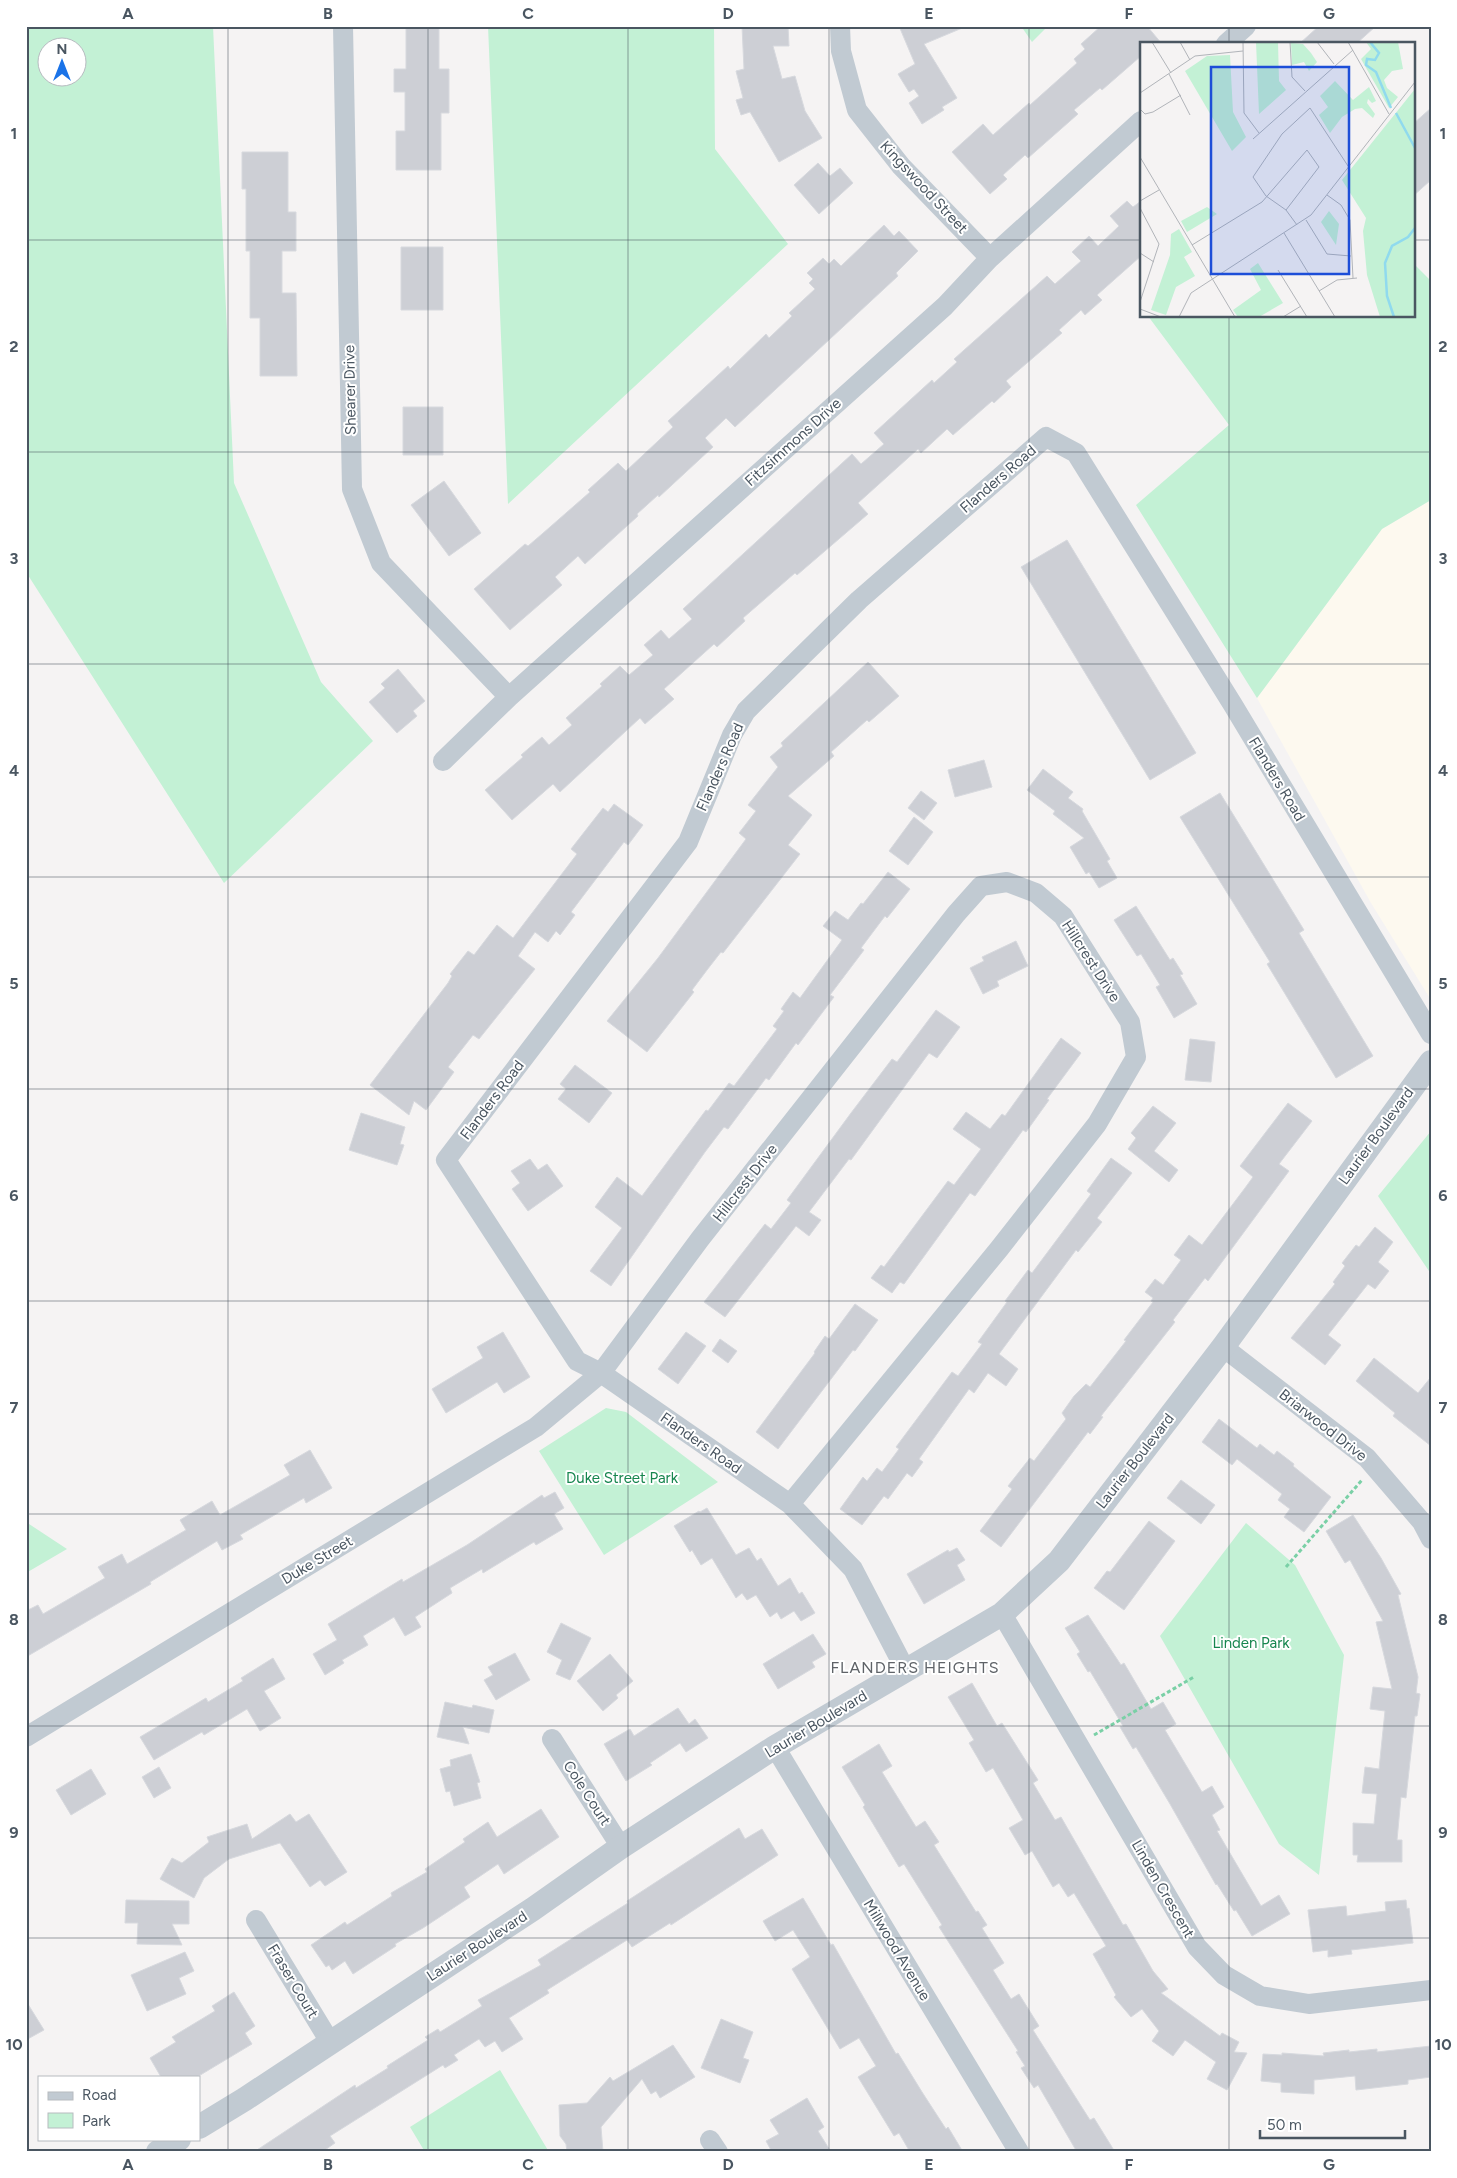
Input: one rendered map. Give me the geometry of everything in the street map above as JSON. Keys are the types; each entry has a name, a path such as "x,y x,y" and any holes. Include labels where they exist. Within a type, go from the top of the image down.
{"street":[{"name":"Shearer Drive","path":"343,26 352,489 381,563 509,697"},
{"name":"Kingswood Street","path":"840,26 841,51 857,110 901,166 990,258"},
{"path":"1228,42 1246,26"},
{"name":"Fitzsimmons Drive","path":"443,761 509,697 945,306 990,258 1140,123"},
{"name":"Flanders Road","path":"906,1670 853,1569 790,1504 601,1373 577,1361 446,1160 688,842 732,735 746,711 859,600 1046,438 1076,453 1238,714 1431,1034"},
{"name":"Hillcrest Drive","path":"601,1373 700,1239 956,914 981,886 1007,882 1036,893 1062,916 1130,1022 1136,1057 1097,1124 999,1249 790,1504"},
{"name":"Laurier Boulevard","path":"200,2126 245,2099 533,1910 621,1847 775,1747 1002,1614 1059,1561 1223,1347 1431,1062"},
{"name":"Briarwood Drive","path":"1223,1347 1367,1458 1422,1522 1431,1538"},
{"name":"Duke Street","path":"26,1737 536,1427 601,1373"},
{"name":"Linden Crescent","path":"1002,1614 1197,1947 1224,1975 1260,1996 1309,2004 1431,1990"},
{"name":"Cole Court","path":"552,1739 621,1847"},
{"name":"Millwood Avenue","path":"775,1747 1019,2152"},
{"name":"Fraser Court","path":"256,1920 330,2042"},
{"path":"158,2152 176,2140"}],"path":[{"path":"1286,1567 1374,1466"},
{"path":"1078,1744 1194,1677"}],"shaded area":[{"path":"1431,500 1431,1000 1371,903 1257,698 1382,529"}],"green space":[{"path":"26,26 213,26 234,483 321,682 373,741 224,883 26,572"},
{"path":"488,26 714,26 715,149 788,244 508,504"},
{"path":"1021,26 1048,26 1032,42"},
{"path":"1414,264 1431,281 1431,500 1382,529 1257,698 1136,505 1229,425 1149,318 1414,318"},
{"path":"1431,1131 1431,1274 1378,1196"},
{"name":"Duke Street Park","path":"606,1408 626,1412 718,1482 604,1555 539,1451"},
{"path":"26,1522 67,1549 26,1573"},
{"name":"Linden Park","path":"1246,1523 1295,1565 1344,1655 1319,1875 1279,1844 1160,1636"},
{"path":"500,2070 549,2152 425,2152 410,2127"}],"building":[{"path":"406,26 439,26 439,69 449,69 449,113 441,113 441,170 396,170 396,131 405,131 405,92 394,92 394,69 406,69"},
{"path":"742,26 788,26 789,46 773,46 782,79 795,76 805,111 822,138 779,162 750,112 741,115 736,100 743,98 736,71 744,69"},
{"path":"899,26 967,26 924,44 957,98 942,107 944,110 922,124 909,103 919,96 914,89 909,92 898,74 915,64"},
{"path":"1101,26 1147,26 1160,42 1140,42 1140,57 1102,90 1100,88 1074,110 1078,114 1028,158 1025,155 1003,175 1007,179 990,194 952,152 983,124 993,135 1029,103 1030,105 1077,63 1074,59 1085,49 1081,44"},
{"path":"1319,26 1376,26 1358,42 1301,42"},
{"path":"1431,108 1431,180 1414,195 1414,123"},
{"path":"242,152 288,152 288,212 296,212 296,251 282,251 282,293 296,293 297,376 260,376 260,318 250,318 250,251 246,251 246,189 242,189"},
{"path":"818,163 830,176 840,168 853,183 819,214 794,185"},
{"path":"1127,201 1133,207 1140,202 1140,257 1097,295 1102,300 1085,315 1081,310 1059,330 1062,333 1006,381 1011,387 994,403 992,401 953,435 947,429 921,453 918,449 858,503 868,514 797,575 795,573 743,618 745,621 717,647 714,644 664,689 674,699 645,724 640,718 560,792 553,784 512,820 485,790 523,757 521,755 542,737 549,745 572,725 566,718 602,686 600,684 620,666 629,675 653,655 644,645 661,630 669,639 692,619 683,609 852,454 861,464 884,444 874,433 932,380 934,383 957,362 954,359 1047,276 1055,284 1081,261 1072,252 1089,236 1098,246 1119,226 1110,216"},
{"path":"884,225 894,236 899,231 918,251 896,273 898,276 735,427 726,418 705,438 713,447 659,497 658,495 637,514 638,516 585,564 578,556 555,577 562,585 510,630 474,589 525,544 528,546 590,492 588,490 618,463 626,471 673,427 668,421 728,366 730,369 766,334 769,338 792,316 789,313 815,289 809,283 813,279 807,273 823,258 829,264 834,259 841,266"},
{"path":"401,247 443,247 443,310 401,310"},
{"path":"403,407 443,407 443,455 403,455"},
{"path":"444,481 481,533 449,556 411,505"},
{"path":"1067,540 1196,753 1150,780 1021,567"},
{"path":"868,662 899,696 869,722 867,720 831,752 834,756 788,796 812,815 788,845 800,854 723,953 721,952 707,970 692,990 694,992 647,1052 607,1021 658,958 746,839 739,833 756,811 748,805 778,767 770,757 783,746 781,743"},
{"path":"398,669 425,701 413,711 417,716 397,733 369,702 385,688 381,684"},
{"path":"984,760 992,787 955,797 948,770"},
{"path":"1043,769 1073,792 1068,798 1083,809 1082,811 1110,859 1107,861 1117,878 1099,888 1089,872 1086,874 1070,847 1084,838 1053,814 1055,811 1027,790"},
{"path":"921,791 937,803 924,820 908,808"},
{"path":"1220,793 1304,930 1299,933 1373,1056 1336,1078 1267,964 1270,962 1180,817"},
{"path":"614,804 643,825 628,845 624,842 571,912 575,915 560,935 556,931 548,942 535,932 518,956 535,969 479,1039 473,1035 448,1067 454,1072 426,1110 414,1101 409,1115 370,1085 448,983 452,976 450,974 468,951 474,955 497,925 513,938 577,854 571,849 603,808 608,812"},
{"path":"914,817 933,832 908,865 889,851"},
{"path":"888,872 910,889 887,918 885,916 861,948 864,950 830,995 834,997 798,1045 796,1043 769,1080 766,1078 728,1129 724,1127 705,1152 611,1286 590,1271 622,1228 595,1207 617,1177 642,1196 706,1110 708,1111 729,1083 734,1086 777,1029 773,1026 784,1011 781,1009 793,992 800,998 842,940 823,926 835,911 848,920"},
{"path":"1136,906 1170,960 1173,958 1183,974 1180,975 1197,1004 1174,1018 1156,987 1160,985 1141,954 1137,956 1114,920"},
{"path":"1016,941 1028,966 997,981 999,986 983,994 970,968 984,961 982,957"},
{"path":"936,1010 960,1027 937,1058 929,1053 851,1160 849,1159 809,1212 821,1220 809,1236 796,1226 725,1317 704,1302 765,1224 771,1229 791,1203 787,1200 851,1113 892,1059 897,1062"},
{"path":"1061,1038 1081,1053 1047,1099 1049,1100 1026,1132 1023,1130 975,1196 970,1193 904,1284 900,1282 892,1293 871,1278 881,1265 884,1267 948,1181 954,1185 981,1149 953,1129 966,1112 990,1129 1002,1114 1005,1116"},
{"path":"1190,1039 1215,1042 1211,1082 1185,1080"},
{"path":"575,1065 612,1093 589,1123 558,1099 566,1089 560,1084"},
{"path":"1288,1103 1312,1121 1279,1164 1289,1171 1208,1281 1205,1278 1173,1320 1175,1322 1101,1416 1103,1417 1090,1434 1088,1432 1001,1547 980,1531 1012,1489 1008,1486 1030,1458 1034,1461 1066,1419 1062,1413 1074,1396 1086,1384 1090,1387 1126,1341 1124,1340 1153,1302 1151,1301 1153,1298 1145,1292 1155,1279 1163,1285 1181,1260 1174,1255 1189,1235 1202,1245 1245,1188 1253,1177 1240,1166"},
{"path":"1153,1106 1176,1123 1154,1151 1178,1170 1169,1182 1128,1149 1136,1138 1131,1133"},
{"path":"361,1113 405,1127 400,1144 404,1145 397,1165 349,1150"},
{"path":"1111,1158 1132,1173 1097,1218 1102,1222 1078,1252 1076,1250 999,1354 1018,1369 1006,1386 988,1373 974,1393 969,1389 919,1459 923,1462 912,1477 907,1473 888,1499 884,1496 862,1525 840,1509 863,1477 867,1481 877,1468 882,1472 899,1449 896,1447 952,1372 958,1376 982,1344 978,1342 1007,1302 1005,1301 1028,1270 1032,1273 1091,1194 1087,1191"},
{"path":"530,1159 538,1170 547,1164 563,1186 528,1211 512,1189 520,1183 511,1171"},
{"path":"1375,1227 1393,1242 1378,1262 1389,1271 1375,1289 1368,1284 1328,1335 1341,1345 1325,1365 1291,1338 1335,1284 1333,1282 1345,1266 1342,1263 1356,1245 1359,1247"},
{"path":"855,1304 878,1320 778,1449 756,1432 815,1353 825,1336 829,1339"},
{"path":"503,1332 530,1377 504,1393 497,1382 446,1413 432,1389 483,1358 477,1347"},
{"path":"686,1332 706,1346 678,1384 658,1369"},
{"path":"720,1339 737,1351 728,1363 712,1351"},
{"path":"1374,1358 1418,1393 1431,1377 1431,1446 1393,1416 1395,1413 1356,1381"},
{"path":"1219,1419 1257,1448 1260,1444 1274,1455 1277,1451 1331,1497 1304,1532 1284,1517 1290,1509 1278,1500 1282,1494 1237,1459 1232,1465 1202,1442"},
{"path":"310,1450 332,1488 306,1503 304,1498 240,1535 243,1539 222,1550 217,1541 150,1582 151,1584 26,1657 26,1611 38,1605 43,1614 105,1578 98,1567 122,1554 127,1564 186,1530 180,1520 212,1501 220,1515 290,1475 284,1465"},
{"path":"1181,1480 1215,1505 1201,1524 1167,1498"},
{"path":"555,1492 564,1508 554,1514 563,1529 536,1545 534,1542 483,1573 482,1569 450,1588 452,1593 415,1617 421,1627 405,1636 394,1617 363,1636 368,1645 342,1660 344,1663 325,1675 313,1654 337,1640 328,1624 402,1579 403,1582 467,1545 542,1495 544,1498"},
{"path":"707,1508 736,1555 749,1548 757,1561 761,1558 778,1586 790,1578 799,1594 802,1592 815,1613 801,1621 794,1611 781,1619 777,1612 770,1617 756,1595 747,1600 742,1593 736,1598 712,1558 701,1565 692,1550 690,1552 674,1526"},
{"path":"1353,1515 1381,1558 1401,1594 1398,1595 1418,1677 1416,1693 1420,1694 1417,1716 1415,1716 1406,1798 1401,1797 1397,1840 1402,1840 1402,1862 1357,1862 1358,1855 1353,1855 1353,1823 1374,1824 1377,1794 1362,1793 1365,1767 1379,1769 1385,1711 1370,1709 1373,1687 1392,1689 1376,1622 1383,1621 1350,1560 1345,1563 1326,1531"},
{"path":"1149,1521 1175,1541 1124,1610 1094,1588 1107,1571 1110,1572"},
{"path":"957,1548 965,1560 957,1565 965,1580 924,1604 907,1574 948,1550 949,1552"},
{"path":"1088,1615 1121,1665 1124,1663 1151,1709 1163,1702 1176,1724 1165,1730 1202,1792 1212,1786 1224,1807 1212,1815 1220,1830 1217,1831 1261,1906 1279,1895 1290,1914 1252,1936 1236,1910 1234,1911 1216,1885 1136,1747 1133,1749 1120,1727 1123,1726 1090,1671 1088,1672 1077,1654 1080,1652 1065,1628"},
{"path":"561,1623 591,1638 570,1680 556,1674 562,1660 547,1652"},
{"path":"813,1634 826,1654 812,1662 815,1667 778,1689 763,1664"},
{"path":"515,1653 530,1680 496,1700 484,1680 493,1675 488,1667"},
{"path":"610,1654 633,1681 616,1695 618,1698 603,1711 577,1681"},
{"path":"273,1658 285,1679 264,1691 281,1718 260,1731 247,1709 204,1735 202,1732 154,1760 140,1737 206,1698 208,1702 243,1681 241,1678"},
{"path":"972,1683 997,1726 1002,1723 1038,1780 1033,1783 1055,1820 1061,1817 1123,1925 1126,1924 1153,1971 1168,1989 1161,1993 1220,2036 1222,2033 1239,2042 1234,2052 1247,2053 1227,2090 1207,2079 1216,2062 1185,2040 1173,2056 1152,2041 1159,2031 1142,2009 1131,2017 1114,1997 1116,1995 1093,1954 1106,1946 1074,1893 1068,1897 1059,1883 1053,1887 1032,1851 1025,1855 1009,1828 1023,1820 993,1768 986,1772 969,1743 974,1740 948,1697"},
{"path":"445,1702 472,1708 473,1705 494,1710 489,1733 463,1727 469,1744 437,1737"},
{"path":"678,1708 689,1724 695,1719 708,1738 686,1752 680,1743 650,1763 652,1765 626,1781 604,1744 630,1729 634,1736"},
{"path":"879,1744 892,1766 882,1772 916,1827 925,1821 939,1842 934,1845 976,1912 978,1911 987,1925 982,1928 1004,1963 993,1970 1011,1999 1019,1994 1039,2026 1033,2030 1090,2120 1094,2118 1115,2152 1077,2152 1038,2085 1034,2088 1021,2068 1025,2066 1016,2052 1018,2051 939,1927 942,1925 904,1864 899,1867 863,1807 865,1805 842,1767"},
{"path":"471,1754 480,1782 477,1783 481,1798 454,1806 450,1791 446,1792 440,1769 451,1766 450,1760"},
{"path":"159,1767 171,1788 154,1798 142,1777"},
{"path":"91,1769 106,1794 71,1815 56,1790"},
{"path":"541,1809 559,1837 504,1874 498,1864 464,1887 470,1897 395,1944 396,1946 353,1974 345,1961 332,1970 329,1965 326,1967 311,1945 345,1922 347,1925 392,1896 391,1893 427,1872 425,1869 465,1842 463,1839 488,1822 497,1837"},
{"path":"290,1814 296,1822 309,1814 347,1872 325,1886 320,1880 310,1887 280,1843 229,1859 204,1878 194,1898 160,1879 172,1858 182,1863 209,1842 207,1837 247,1824 252,1839"},
{"path":"739,1828 745,1839 762,1829 778,1855 671,1925 670,1923 632,1947 627,1940 547,1990 549,1993 509,2018 523,2039 502,2052 495,2041 485,2047 479,2039 454,2055 458,2060 445,2068 443,2065 330,2136 335,2143 322,2152 254,2152 355,2085 356,2088 388,2068 387,2066 428,2040 425,2037 438,2029 440,2032 482,2006 478,2000 541,1965 538,1960 628,1903 627,1901"},
{"path":"803,1898 831,1945 833,1944 896,2054 898,2053 946,2129 948,2127 963,2152 910,2152 899,2133 894,2136 858,2077 876,2066 859,2038 840,2049 792,1969 810,1957 793,1930 775,1941 763,1921"},
{"path":"126,1900 189,1901 189,1924 172,1924 182,1945 137,1944 138,1923 125,1923"},
{"path":"1406,1900 1407,1909 1409,1908 1413,1943 1351,1950 1352,1954 1328,1957 1328,1950 1313,1952 1308,1910 1346,1906 1347,1916 1386,1911 1385,1902"},
{"path":"185,1952 194,1971 179,1978 186,1994 147,2011 131,1975"},
{"path":"234,1992 255,2026 245,2033 252,2044 199,2076 160,2076 150,2058 176,2042 172,2037 215,2011 212,2006"},
{"path":"26,2001 44,2030 26,2040"},
{"path":"721,2019 753,2032 743,2058 749,2060 740,2083 701,2068"},
{"path":"673,2045 695,2077 660,2098 656,2091 651,2094 642,2079 601,2127 603,2152 567,2152 566,2144 560,2136 559,2105 587,2103 610,2077 613,2081"},
{"path":"1431,2046 1431,2077 1408,2080 1408,2084 1356,2090 1355,2076 1314,2080 1314,2094 1281,2092 1281,2083 1261,2081 1263,2054 1282,2055 1282,2053 1324,2056 1323,2053 1349,2050 1349,2052 1377,2049 1377,2052"},
{"path":"807,2098 824,2127 818,2131 831,2152 772,2152 766,2141 779,2134 770,2120"}],"district":[{"name":"FLANDERS HEIGHTS","path":"915,1667"}]}
